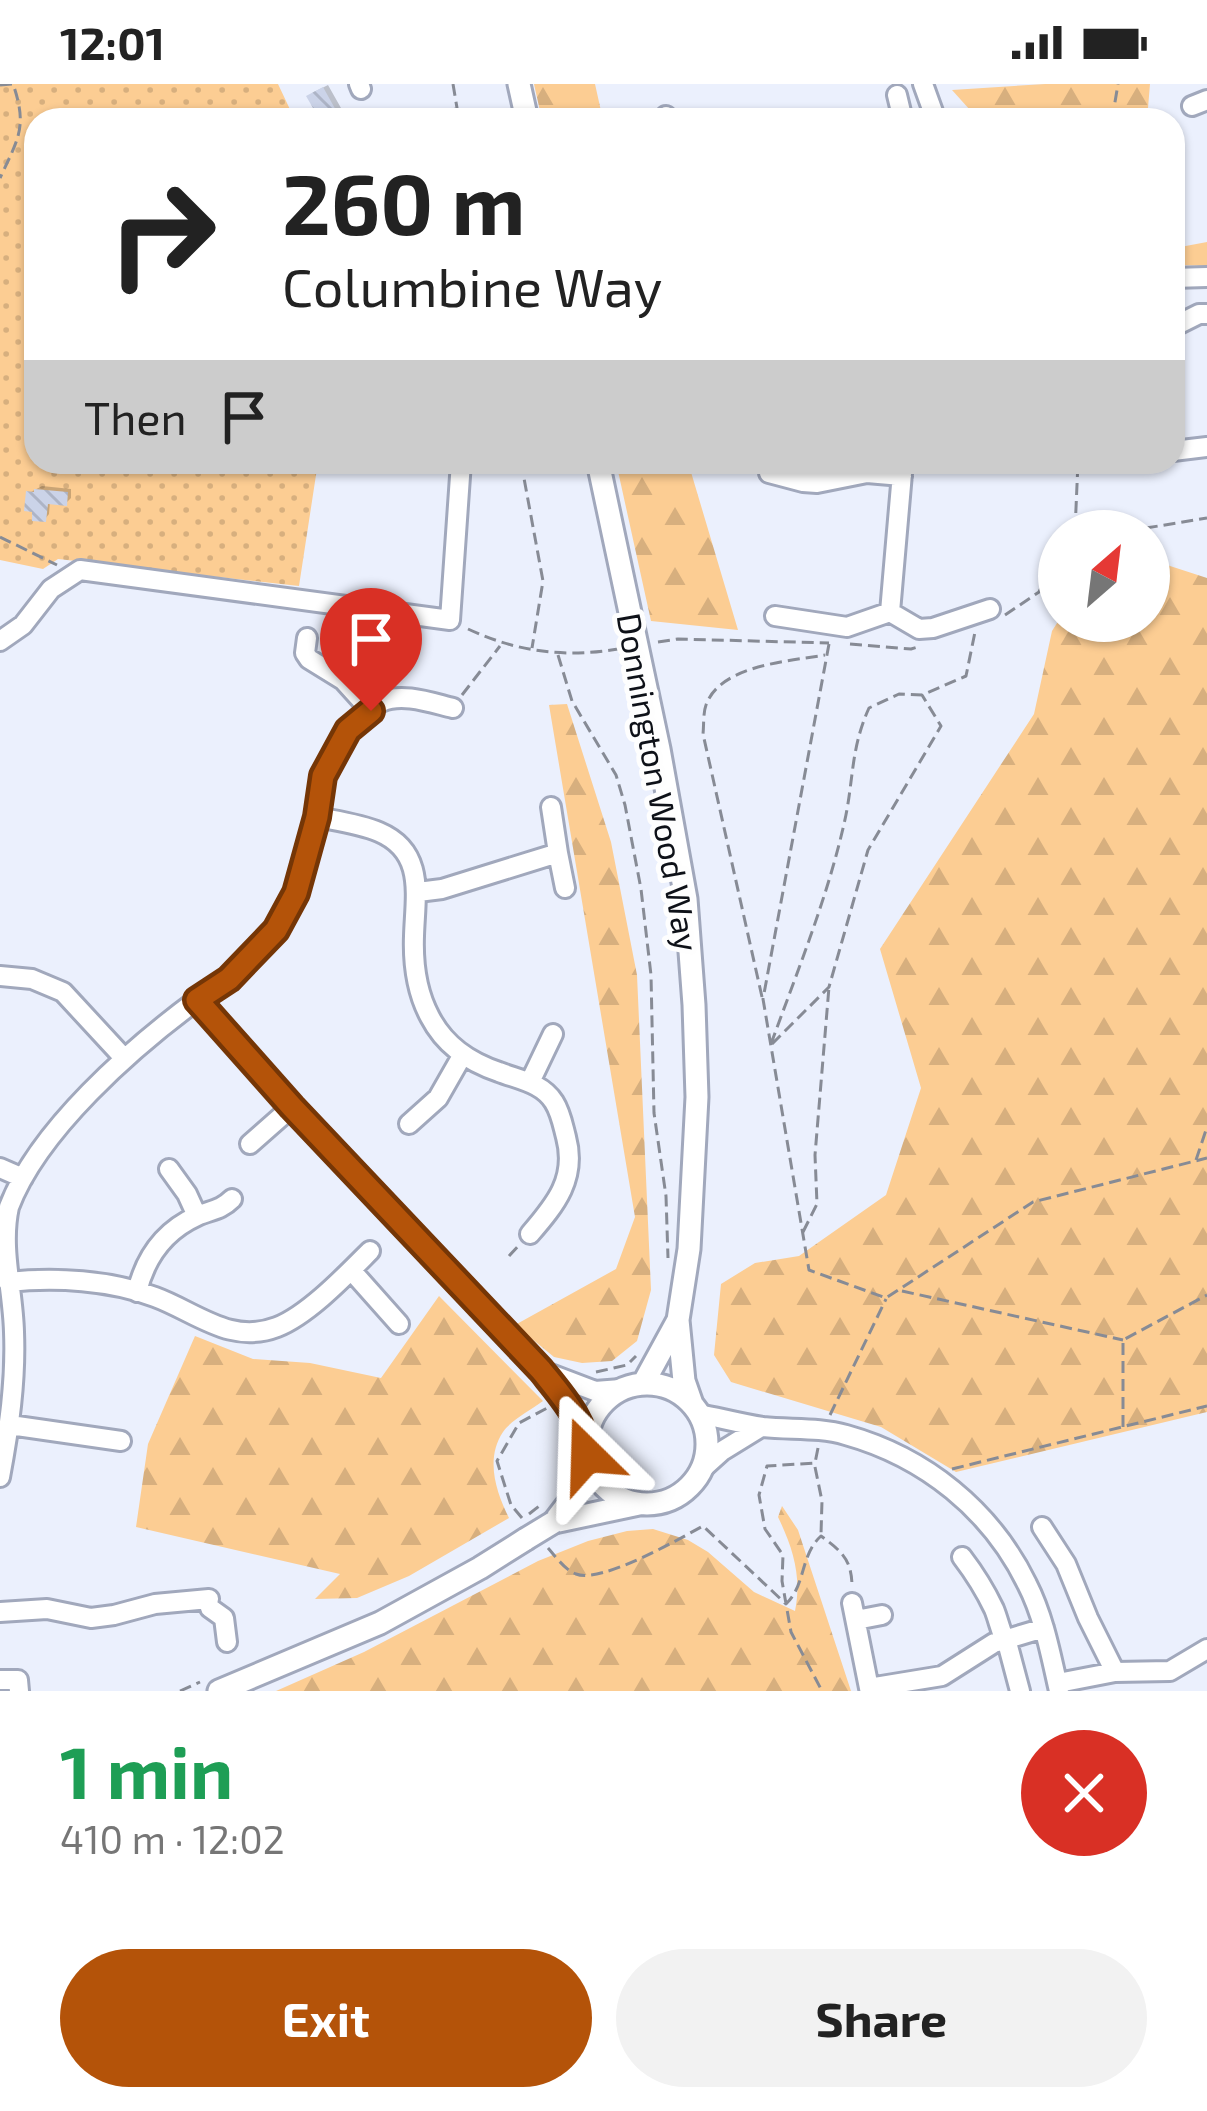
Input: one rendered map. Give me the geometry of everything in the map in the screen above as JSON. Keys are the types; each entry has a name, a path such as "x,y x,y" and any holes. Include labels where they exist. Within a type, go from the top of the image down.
{"main road":[{"name":"Donnington Wood Way","path":"601,474 686,899 697,1097 688,1249 678,1320 684,1381 696,1409"},
{"name":"Donnington Wood Way","path":"632,1386 678,1320"},
{"path":"536,1530 655,1504 683,1492 702,1469 706,1432 696,1409 678,1392 661,1385 632,1386 604,1401 578,1439 604,1487 640,1504"},
{"path":"219,1691 380,1623 480,1568 536,1530 593,1471"}],"street":[{"path":"897,94 900,108"},
{"path":"0,641 22,625 51,589 80,570 450,620 460,474"},
{"path":"772,474 817,483 862,474"},
{"path":"883,616 901,474"},
{"path":"775,616 847,627 883,616 920,629 991,608"},
{"path":"307,638 309,659 343,680 371,711"},
{"path":"0,1477 15,1367 2,1234 23,1178 59,1126 124,1058 229,979 276,930 296,893 323,776 348,730 382,701 414,699 453,708"},
{"path":"551,807 566,888"},
{"path":"317,817 377,831 405,852 418,892 413,940 418,990 430,1019 462,1056 530,1082 556,1104 571,1168 557,1218 530,1234"},
{"path":"418,892 442,890 558,853"},
{"path":"0,976 32,979 63,992 124,1058"},
{"path":"197,1000 541,1370 566,1400 578,1439"},
{"path":"530,1082 543,1040"},
{"path":"409,1124 438,1098 462,1056"},
{"path":"250,1144 292,1107"},
{"path":"0,1168 23,1178"},
{"path":"169,1169 197,1216"},
{"path":"137,1292 142,1269 165,1238 197,1216 227,1204"},
{"path":"8,1282 90,1282 156,1297 213,1326 258,1331 278,1327 298,1315 370,1251"},
{"path":"350,1270 399,1324"},
{"path":"541,1370 595,1391 632,1386"},
{"path":"696,1409 761,1426 845,1435 933,1473 971,1505 1013,1559 1044,1628 1059,1687 1170,1671 1207,1649"},
{"path":"10,1425 96,1447 121,1441"},
{"path":"702,1469 761,1426"},
{"path":"1042,1527 1124,1678"},
{"path":"962,1558 998,1617 1020,1691"},
{"path":"0,1612 47,1609 91,1618 155,1604 209,1601 224,1618 226,1642"},
{"path":"882,1616 854,1611 869,1689 942,1676 994,1643 1044,1628"},
{"path":"0,1680 19,1680 20,1691"}],"path":[{"path":"0,85 13,84 22,110 17,140 0,178"},
{"path":"453,84 458,108"},
{"path":"523,474 543,581 532,649"},
{"path":"1077,510 1078,474"},
{"path":"1170,524 1207,518"},
{"path":"0,537 53,562 68,576"},
{"path":"450,620 501,644 558,655 618,649"},
{"path":"771,1045 844,823 856,736 869,708 899,694 922,695 966,676 976,630"},
{"path":"658,642 830,643 763,999"},
{"path":"453,708 501,644"},
{"path":"827,654 747,669 718,687 706,704 703,734 763,999 809,1270 886,1298"},
{"path":"558,655 572,700 616,776 641,889 651,975 654,1113 666,1196 667,1271"},
{"path":"802,1234 817,1204 815,1155 829,987 868,850 941,725 922,695"},
{"path":"771,1045 829,987"},
{"path":"1195,1163 1207,1127"},
{"path":"827,1421 886,1298 1033,1202 1207,1158"},
{"path":"898,1290 1123,1340 1207,1295"},
{"path":"1123,1340 1123,1427"},
{"path":"589,1371 627,1365 638,1354"},
{"path":"550,1406 519,1423 497,1461 511,1505 572,1574 589,1577 651,1555 703,1526 786,1604"},
{"path":"933,1473 1207,1406"},
{"path":"557,1490 578,1439"},
{"path":"786,1604 797,1594 809,1546 821,1536 822,1501 815,1463 820,1440"},
{"path":"815,1463 767,1466 759,1496 766,1528 783,1555 782,1581 791,1632 822,1691"},
{"path":"821,1536 843,1553 852,1575 854,1611"}],"green space":[{"path":"0,84 278,84 289,108 24,108 24,474 316,474 299,586 58,559 43,569 0,560"},
{"path":"534,84 595,84 600,108 539,108"},
{"path":"1150,84 1148,108 968,108 952,90"},
{"path":"1207,242 1207,266 1185,265 1185,246"},
{"path":"619,474 692,474 738,630 651,621"},
{"path":"1170,566 1207,578 1207,1412 956,1472 881,1427 731,1382 714,1355 721,1284 755,1263 799,1256 886,1195 921,1088 880,949 1034,714 1050,642 1170,642"},
{"path":"567,704 611,842 637,975 651,1290 637,1341 612,1361 582,1363 554,1357 515,1325 616,1269 635,1217 549,705"},
{"path":"439,1296 543,1401 511,1423 498,1442 494,1475 509,1518 409,1576 357,1598 315,1599 340,1574 136,1527 148,1444 195,1336 253,1359 310,1363 381,1378"},
{"path":"782,1506 798,1530 851,1691 276,1691 364,1652 538,1561 627,1531 653,1529 688,1540 754,1592 795,1611 797,1574 778,1517"}],"building":[{"path":"323,87 335,108 313,108 306,96"},
{"path":"26,491 68,492 67,506 48,504 46,522 32,521 32,512 24,511"}],"route":[{"path":"371,711 348,730 323,776 296,893 276,930 229,979 197,1000 541,1370 566,1400 586,1438 587,1455"}]}
